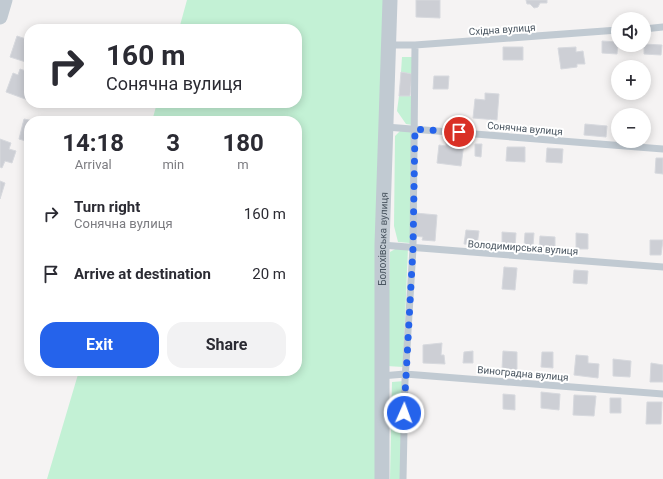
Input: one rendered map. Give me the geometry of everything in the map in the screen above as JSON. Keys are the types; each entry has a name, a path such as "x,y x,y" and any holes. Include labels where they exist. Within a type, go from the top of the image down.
{"street":[{"path":"0,17 5,0"},
{"name":"Болохівська вулиця","path":"382,479 382,245 390,0"}],"lane":[{"path":"651,28 663,27"},
{"name":"Східна вулиця","path":"388,45 415,45 611,31"},
{"path":"404,479 405,374 413,248 415,45"},
{"name":"Сонячна вулиця","path":"386,127 663,149"},
{"name":"Володимирська вулиця","path":"382,245 663,267"},
{"name":"Виноградна вулиця","path":"381,376 405,374 663,394"}],"green space":[{"path":"187,0 390,0 382,479 47,479 78,376 302,376 302,116 153,116 156,108 302,108 302,24 180,24"},
{"path":"402,57 415,57 413,125 406,124 397,111 399,96 411,96 412,74 401,72"},
{"path":"401,130 413,131 410,243 398,242 394,226 395,136"},
{"path":"397,248 408,248 403,367 387,366 390,252"},
{"path":"405,381 404,479 390,479 392,382"}],"building":[{"path":"416,0 440,0 440,18 416,17"},
{"path":"526,0 547,0 547,3 540,3 538,7 534,8 530,4 527,4"},
{"path":"17,36 24,38 24,61 10,57"},
{"path":"602,41 611,42 611,52 617,52 617,54 602,53"},
{"path":"651,44 662,45 661,55 644,54 644,52 651,52"},
{"path":"503,47 523,47 523,60 503,60"},
{"path":"576,47 576,52 583,51 585,64 577,64 577,67 561,69 558,48"},
{"path":"20,69 24,70 24,99 6,92 13,73 18,75"},
{"path":"401,72 412,74 410,96 399,96"},
{"path":"434,76 449,76 448,89 433,89"},
{"path":"485,93 499,94 497,120 473,118 475,99 485,100"},
{"path":"24,119 24,140 19,139"},
{"path":"585,124 607,126 606,137 584,135"},
{"path":"0,139 11,143 9,149 16,151 12,163 5,161 2,168 0,167"},
{"path":"446,142 464,143 461,166 437,163 439,145 446,146"},
{"path":"475,144 482,144 481,157 475,156"},
{"path":"507,147 525,147 525,162 506,161"},
{"path":"547,148 563,149 562,163 546,162"},
{"path":"656,158 663,158 663,174 655,173"},
{"path":"0,181 5,183 0,199"},
{"path":"415,213 437,215 435,241 422,240 423,237 414,236"},
{"path":"466,230 479,231 477,245 464,244"},
{"path":"502,232 516,233 515,247 502,246"},
{"path":"525,233 534,233 533,246 524,246"},
{"path":"576,233 588,234 588,249 576,249"},
{"path":"540,236 555,237 555,250 539,249"},
{"path":"650,240 663,240 661,255 650,255"},
{"path":"504,267 517,268 515,290 502,289"},
{"path":"574,270 588,271 587,284 573,283"},
{"path":"442,343 441,355 444,355 445,364 423,363 423,345"},
{"path":"473,351 473,363 463,363 464,352"},
{"path":"503,351 517,352 517,371 502,369"},
{"path":"542,352 553,352 553,368 541,367"},
{"path":"576,355 588,356 588,363 599,364 598,378 574,375"},
{"path":"613,359 631,361 630,377 613,376"},
{"path":"651,363 663,365 663,382 650,382"},
{"path":"541,392 560,394 559,410 541,408"},
{"path":"503,394 515,395 515,410 503,409"},
{"path":"574,395 596,396 594,416 573,415"},
{"path":"610,398 621,398 621,413 610,413"},
{"path":"647,402 662,402 661,424 646,424"}],"route":[{"path":"404,413 413,248 415,129 459,132"}]}
